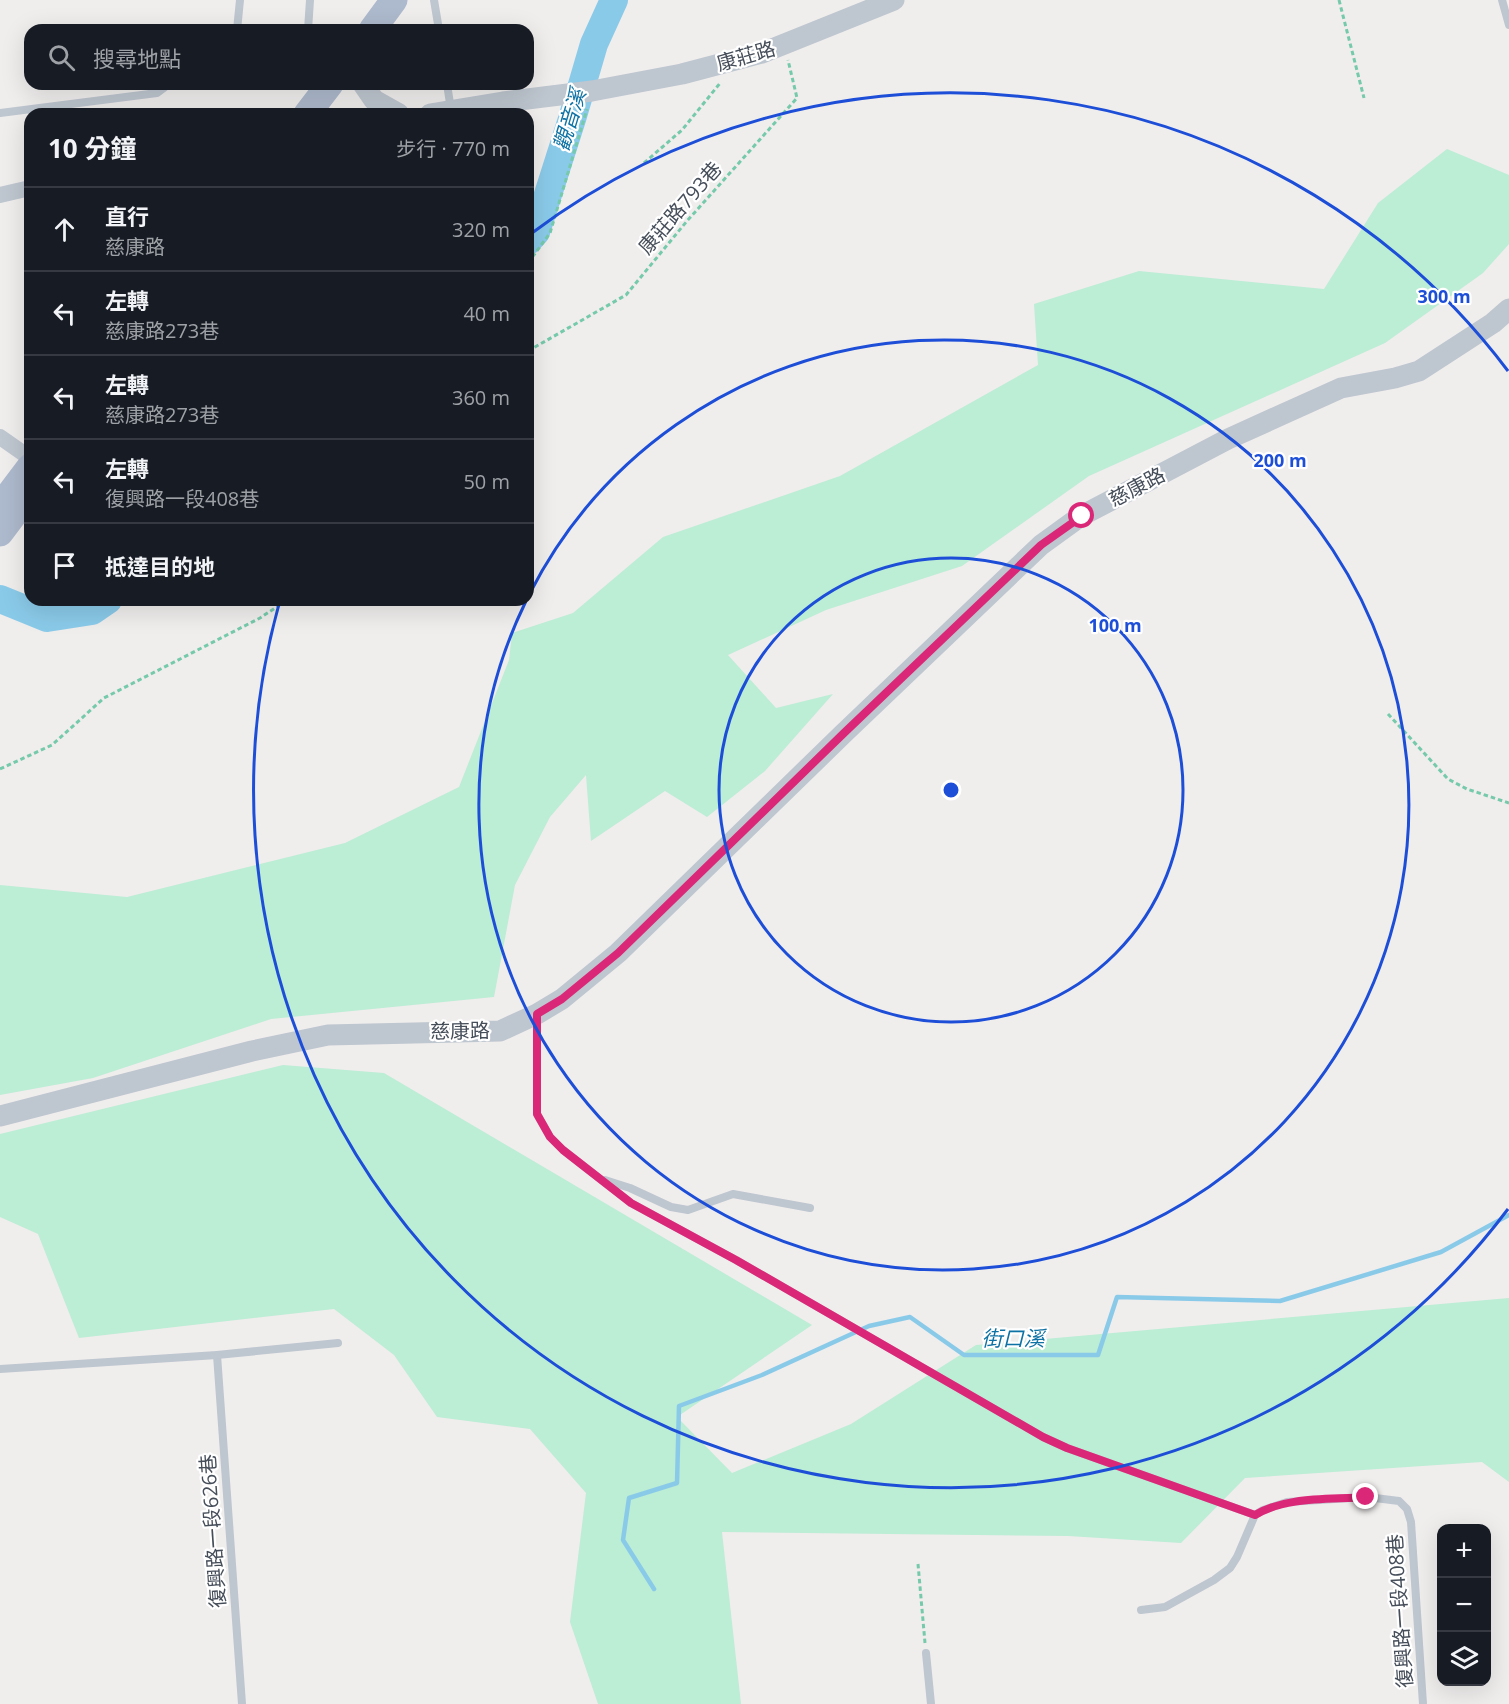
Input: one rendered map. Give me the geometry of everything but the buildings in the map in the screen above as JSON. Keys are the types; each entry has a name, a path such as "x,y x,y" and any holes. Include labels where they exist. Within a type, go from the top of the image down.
{"main road":[{"path":"356,24 374,0"},
{"path":"376,24 394,0"},
{"path":"294,108 307,90"},
{"path":"312,108 325,90"},
{"path":"0,507 24,475"},
{"path":"0,533 24,501"}],"street":[{"name":"康莊路","path":"466,108 592,91 682,74 762,53 894,0"},
{"path":"367,90 374,100 388,108"},
{"path":"0,195 24,189"},
{"name":"慈康路","path":"0,1116 252,1051 328,1035 500,1031 537,1014 562,999 618,953 1041,545 1082,516 1228,439 1341,388 1419,371 1493,323 1509,309"},
{"path":"0,437 24,454"}],"lane":[{"path":"238,24 240,0"},
{"path":"308,24 310,0"},
{"path":"434,0 438,24"},
{"path":"1502,0 1509,25"},
{"path":"39,108 157,93 161,90"},
{"path":"448,90 452,108"},
{"path":"0,113 24,110"},
{"path":"537,1014 537,1114 550,1137 563,1150 631,1203 736,1260 1043,1437 1067,1448 1255,1515 1230,1568 1214,1580 1165,1607 1141,1610"},
{"path":"599,1179 630,1188 671,1207 687,1210 733,1194 810,1208"},
{"path":"0,1370 217,1355 338,1343"},
{"name":"復興路一段626巷","path":"217,1355 242,1704"},
{"name":"復興路一段408巷","path":"1255,1515 1287,1502 1366,1497 1399,1501 1407,1509 1411,1522 1423,1704"},
{"path":"926,1653 931,1704"}],"path":[{"path":"1339,0 1364,98"},
{"name":"康莊路793巷","path":"534,348 626,295 687,221 796,98 784,45"},
{"path":"644,163 682,130 739,59"},
{"path":"534,255 550,233 592,91"},
{"path":"0,769 52,745 104,698 260,618 278,606"},
{"path":"1388,714 1448,779 1467,789 1509,803"},
{"path":"918,1564 926,1653"}],"green space":[{"path":"1447,149 1509,175 1509,244 1483,273 1385,343 1089,476 962,566 826,610 728,655 776,708 833,694 765,771 707,817 665,791 591,841 586,775 550,817 515,885 494,997 271,1019 93,1078 0,1095 0,885 127,897 345,843 459,787 509,660 512,633 573,613 663,537 840,476 1038,365 1034,304 1139,271 1324,289 1378,203"},
{"path":"283,1065 384,1073 812,1325 677,1417 732,1473 851,1424 976,1345 1509,1298 1509,1482 1482,1462 1245,1478 1181,1543 1068,1536 722,1532 741,1704 598,1704 570,1622 586,1493 530,1429 437,1417 394,1355 334,1309 79,1338 38,1234 0,1217 0,1134"}],"waterway":[{"name":"觀音溪","path":"534,234 594,44 614,0"},
{"name":"觀音溪","path":"0,599 47,618 92,611 99,606"},
{"name":"街口溪","path":"654,1589 623,1540 629,1498 677,1483 679,1406 762,1375 869,1326 910,1317 964,1355 1098,1355 1117,1297 1280,1301 1441,1252 1509,1215"}],"route":[{"path":"1082,516 1041,545 618,953 562,999 537,1014 537,1114 550,1137 563,1150 631,1203 736,1260 1043,1437 1067,1448 1255,1515 1287,1502 1366,1497"}]}
